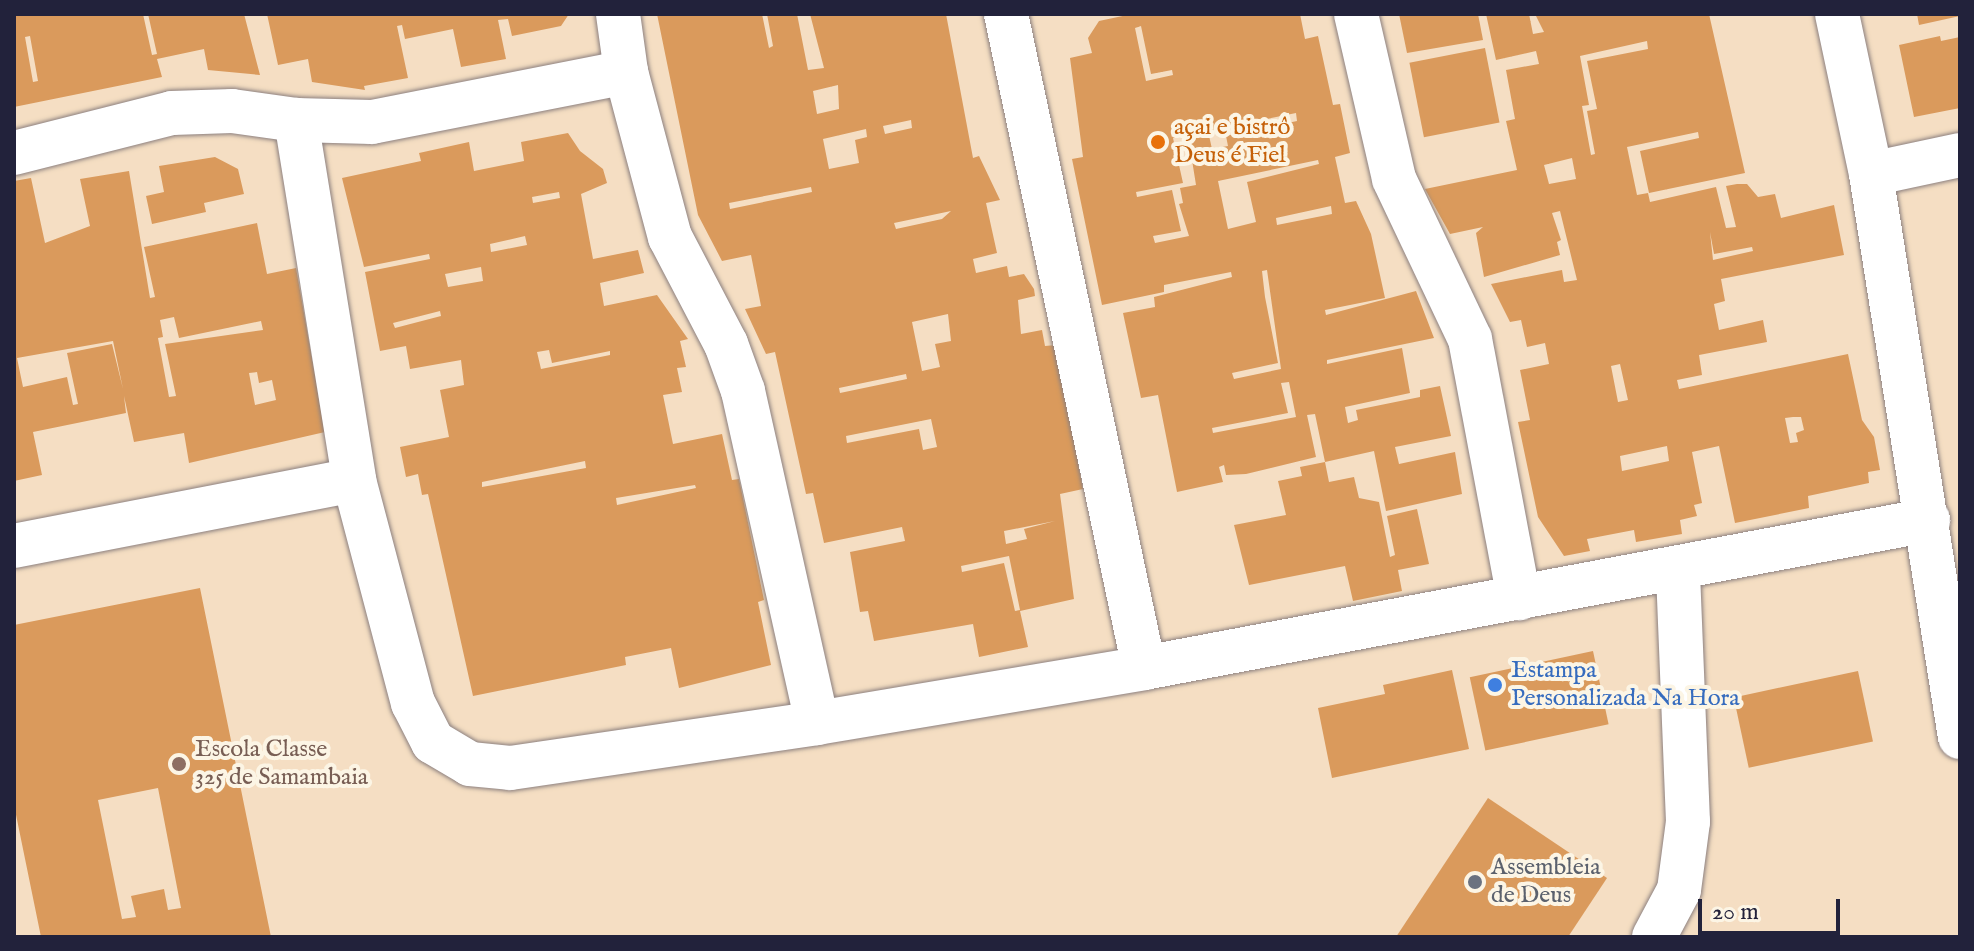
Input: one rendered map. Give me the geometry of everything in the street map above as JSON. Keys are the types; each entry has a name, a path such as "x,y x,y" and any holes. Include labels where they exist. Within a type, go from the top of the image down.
{"street":[{"path":"618,14 626,72 670,237 726,344 743,391 817,723"},
{"path":"1006,14 1144,668"},
{"path":"1356,14 1394,179 1470,339 1519,598"},
{"path":"1837,14 1871,174 1960,737"},
{"path":"14,153 172,113 232,111 296,120 372,122 626,72"},
{"path":"296,120 354,480 413,703 433,742 470,764 510,768 817,723 1144,668 1678,570 1928,520"},
{"path":"1871,174 1960,155"},
{"path":"14,546 354,480"},
{"path":"1654,937 1679,890 1688,822 1678,570"}],"building":[{"path":"14,14 143,14 152,55 157,54 148,14 244,14 260,75 208,70 204,49 157,59 162,77 14,107","holes":["30,36 38,81 33,82 25,37"]},
{"path":"267,14 569,14 561,26 512,36 508,19 498,20 506,59 461,67 453,29 405,39 402,25 397,26 408,78 364,86 365,90 312,82 308,59 278,65"},
{"path":"657,14 762,14 769,48 773,46 767,14 797,14 808,70 824,68 810,14 946,14 973,158 979,156 1000,200 986,203 997,253 973,259 976,273 1007,266 1009,277 1024,274 1034,289 1035,296 1018,300 1021,334 1042,330 1045,346 1056,345 1083,489 1060,494 1074,599 1020,611 1028,647 979,657 973,624 874,641 868,611 860,612 850,552 905,541 902,527 824,543 813,493 806,494 775,352 766,354 745,309 761,306 751,255 722,261 698,215","holes":["838,85 839,109 817,114 813,91","911,120 912,128 885,134 883,126","866,129 867,137 855,140 859,163 829,169 823,139","811,187 812,192 730,209 729,203","951,211 942,219 896,229 894,223","948,314 951,341 935,344 940,367 922,371 912,322","906,374 907,379 840,393 839,388","931,419 937,447 923,450 919,429 847,443 846,436","1055,521 1024,529 1027,539 1006,544 1004,531","1009,556 1020,610 1015,611 1004,563 962,572 961,566"]},
{"path":"1132,14 1300,14 1305,39 1318,36 1333,105 1340,104 1350,153 1335,157 1345,203 1356,201 1371,234 1385,298 1325,310 1326,315 1416,291 1434,338 1327,360 1327,364 1402,348 1410,393 1345,407 1348,423 1358,420 1356,410 1420,397 1420,390 1440,386 1451,436 1395,447 1399,464 1455,452 1462,494 1386,511 1374,451 1325,462 1315,414 1307,415 1316,457 1246,474 1226,475 1224,465 1219,467 1223,482 1177,492 1158,395 1141,398 1123,313 1155,307 1154,297 1232,277 1231,272 1164,285 1164,292 1102,305 1072,159 1083,157 1070,58 1092,53 1088,38 1099,21","holes":["1141,26 1151,74 1172,70 1173,75 1146,81 1135,28","1296,113 1297,121 1226,136 1228,146 1212,149 1208,131","1188,135 1196,185 1180,188 1183,203 1179,204 1189,236 1155,243 1153,236 1181,231 1172,190 1137,197 1136,192 1183,183 1173,138","1318,160 1319,164 1247,182 1256,222 1228,229 1218,181","1331,206 1332,214 1277,225 1276,218","1267,270 1281,369 1234,379 1232,373 1278,363 1262,271","1289,382 1296,417 1213,433 1212,428 1288,413 1281,383"]},
{"path":"1399,14 1478,14 1483,40 1407,53"},
{"path":"1486,14 1529,14 1533,34 1544,32 1535,14 1709,14 1745,173 1649,193 1640,151 1699,138 1698,132 1627,147 1637,195 1648,193 1650,202 1716,187 1726,228 1736,227 1726,186 1747,184 1758,197 1775,194 1781,218 1834,205 1844,255 1721,279 1725,301 1714,304 1719,330 1763,320 1767,342 1699,355 1702,375 1677,380 1679,389 1848,354 1862,420 1874,437 1880,470 1868,472 1869,483 1808,496 1809,508 1735,523 1719,446 1692,452 1702,503 1694,505 1697,516 1680,520 1682,534 1636,542 1634,530 1587,539 1590,551 1564,556 1538,517 1518,422 1530,420 1520,370 1549,364 1545,343 1527,347 1521,320 1510,322 1491,284 1562,270 1564,282 1577,280 1560,211 1552,213 1561,240 1557,242 1560,255 1484,277 1476,233 1483,227 1450,234 1425,189 1517,170 1506,121 1515,119 1506,70 1539,64 1536,51 1496,60","holes":["1647,41 1648,49 1587,61 1597,109 1587,111 1595,154 1591,155 1582,106 1589,105 1580,56","1572,158 1576,179 1549,184 1544,165","1710,232 1714,254 1752,247 1753,251 1713,260","1620,364 1628,400 1618,402 1611,366","1801,417 1804,430 1796,433 1798,442 1790,443 1785,418","1667,446 1669,461 1622,471 1620,456"]},
{"path":"1917,14 1960,14 1960,16 1919,25"},
{"path":"1940,36 1941,41 1960,37 1960,108 1914,117 1899,45"},
{"path":"1485,48 1500,123 1424,137 1409,63"},
{"path":"568,133 580,151 603,169 607,183 581,194 593,259 638,250 644,273 600,283 604,306 657,295 688,339 680,341 686,367 677,368 682,392 663,395 673,444 722,434 732,480 739,479 764,600 758,602 771,665 679,688 671,648 625,657 626,665 473,696 428,494 422,495 418,474 406,477 400,447 449,437 440,390 464,385 461,360 410,369 406,346 380,351 365,272 430,259 429,254 364,267 342,178 421,161 419,153 469,142 474,171 524,161 521,142","holes":["559,192 560,198 533,203 532,197","525,236 527,245 491,252 490,244","481,267 483,281 448,287 445,274","440,311 441,316 395,328 393,323","549,350 552,363 610,351 610,355 541,369 537,352","585,461 586,468 482,487 482,482","695,485 696,488 617,505 616,498"]},
{"path":"215,157 238,169 244,194 204,203 206,212 152,224 146,196 164,192 159,166"},
{"path":"129,171 150,298 155,297 144,247 257,223 267,274 296,268 325,432 189,463 184,433 134,442 124,396 126,413 33,432 42,475 14,481 14,181 31,178 45,243 90,226 80,179","holes":["174,317 179,338 261,321 263,330 165,344 176,396 169,397 158,338 163,337 160,320","113,341 123,389 112,344 67,353 78,404 73,405 67,377 23,387 17,358","257,372 259,383 272,380 276,400 255,405 249,373"]},
{"path":"1325,462 1329,482 1354,477 1359,498 1379,502 1390,557 1395,555 1387,516 1417,509 1429,564 1398,570 1402,591 1353,601 1345,566 1249,585 1234,525 1286,515 1278,481 1302,476 1300,467"},
{"path":"200,588 271,937 41,937 14,805 14,625","holes":["158,788 181,908 168,910 164,889 131,896 136,917 122,919 98,800"]},
{"path":"1593,651 1609,724 1485,751 1470,677"},
{"path":"1452,670 1469,749 1332,778 1318,708 1385,694 1383,685"},
{"path":"1858,671 1873,741 1749,768 1734,697"},
{"path":"1488,798 1607,878 1568,937 1396,937"}],"place":[{"name":"açai e bistrô Deus é Fiel","path":"1158,142"},
{"name":"Estampa Personalizada Na Hora","path":"1495,685"},
{"name":"Escola Classe 325 de Samambaia","path":"179,764"},
{"name":"Assembleia de Deus","path":"1475,882"}]}
